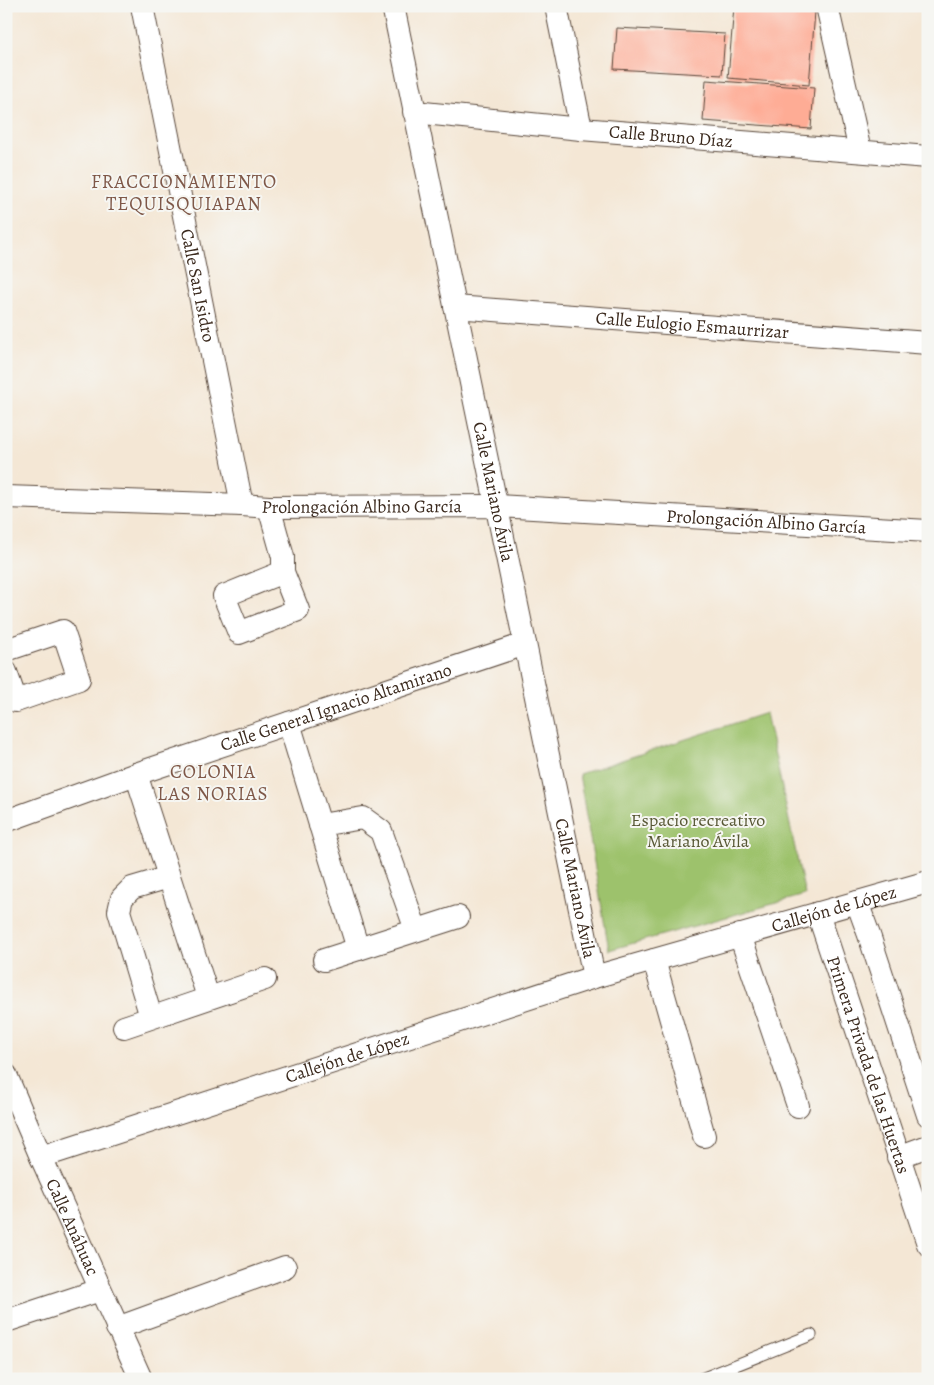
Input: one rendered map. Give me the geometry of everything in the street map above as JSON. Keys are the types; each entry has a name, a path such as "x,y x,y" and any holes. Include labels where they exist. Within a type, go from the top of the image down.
{"street":[{"name":"Calle San Isidro","path":"142,6 242,505"},
{"name":"Calle Mariano Ávila","path":"392,6 594,977"},
{"path":"556,6 581,128"},
{"path":"827,6 860,151"},
{"name":"Calle Bruno Díaz","path":"414,112 928,157"},
{"name":"Calle Eulogio Esmaurrizar","path":"455,307 928,343"},
{"name":"Prolongación Albino García","path":"6,497 269,507 497,506 928,531"},
{"path":"269,507 283,557 283,572"},
{"path":"6,650 63,631 79,679 16,701 6,672"},
{"name":"Calle General Ignacio Altamirano","path":"6,821 136,774 525,644"},
{"path":"289,723 358,949"},
{"path":"136,774 208,997"},
{"path":"320,826 363,818 381,831 416,930"},
{"path":"151,1017 119,911 122,898 132,888 169,877"},
{"name":"Callejón de López","path":"42,1157 594,977 928,882"},
{"path":"857,902 928,1115"},
{"name":"Primera Privada de las Huertas","path":"818,913 928,1244"},
{"path":"324,960 458,917"},
{"path":"740,935 798,1106"},
{"path":"654,960 704,1136"},
{"path":"124,1026 265,978"},
{"name":"Calle Anáhuac","path":"6,1075 141,1379"},
{"path":"898,1157 928,1146"},
{"path":"117,1328 286,1267"},
{"path":"6,1321 100,1290"}],"lane":[{"path":"701,1379 812,1335"}],"green space":[{"name":"Espacio recreativo Mariano Ávila","path":"766,713 805,895 609,950 579,774"}],"building":[{"path":"734,6 815,12 809,85 728,78"},
{"path":"617,28 725,34 722,75 614,69"},
{"path":"706,80 814,88 811,129 703,121"}],"district":[{"name":"FRACCIONAMIENTO TEQUISQUIAPAN","path":"184,193"},
{"name":"COLONIA LAS NORIAS","path":"213,783"}]}
